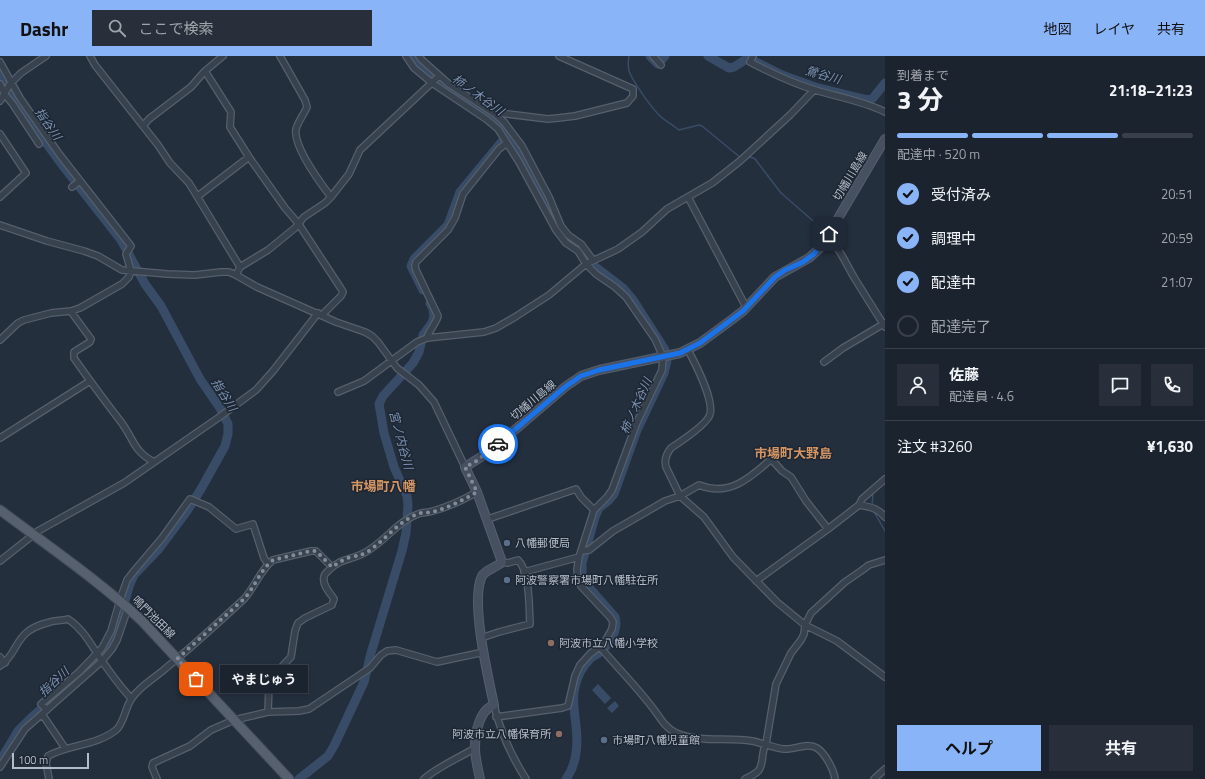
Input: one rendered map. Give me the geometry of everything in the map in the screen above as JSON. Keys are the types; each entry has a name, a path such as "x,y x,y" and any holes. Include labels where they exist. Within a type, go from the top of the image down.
{"main road":[{"name":"切幡川島線","path":"465,467 489,452 575,379 593,371 688,350 724,326 746,307 775,277 785,270 803,262 814,254 828,235 885,139"},
{"path":"465,467 488,519 502,562 483,575 480,584 479,611 481,638 494,705 488,708 482,715 476,736 475,748 480,779"},
{"name":"鳴門池田線","path":"0,510 124,604 289,779"}],"street":[{"path":"0,101 11,83 21,73 46,56"},
{"path":"90,56 95,65 170,163 189,183 240,268"},
{"path":"143,126 149,119 191,87 223,56"},
{"path":"280,56 305,100 307,107 296,129 298,142 315,176 331,198"},
{"path":"406,56 414,68 433,83 486,119 510,142 548,197 561,226 568,235 581,244 596,274 615,287 626,297 665,356 662,370 637,422 612,490 594,510 584,551"},
{"path":"419,56 439,77 495,114 504,122 510,142 519,162 556,230 566,243 590,262"},
{"path":"495,114 499,113 548,119 564,118 627,103 633,96 633,89 558,56"},
{"path":"654,56 660,63"},
{"path":"752,58 750,62 785,80 814,90 871,105 885,112"},
{"path":"0,62 11,83 60,155 131,246 128,251 133,272"},
{"path":"0,561 33,534 115,489 256,390 266,380 320,314 341,296 343,292 298,223 284,208 248,157 230,127 231,112 205,72"},
{"path":"236,275 240,268 273,246 295,228 304,217 331,198 349,174 360,150 439,77"},
{"path":"0,84 5,94 39,144"},
{"path":"338,392 364,380 392,362 417,342 426,338 484,332 496,328 549,295 590,262 618,249 642,232 667,209 712,183 740,161 790,115 814,90"},
{"path":"0,134 26,173 0,197"},
{"path":"426,338 438,316 416,270 416,262 448,230 455,218 463,194 499,150 510,142"},
{"path":"198,196 248,157"},
{"path":"72,187 79,181"},
{"path":"688,197 746,307"},
{"path":"0,225 98,256 122,270 141,273 195,275 221,272 236,275 258,287 348,327 366,332 378,342 392,362 419,385 434,402 465,467"},
{"path":"824,362 884,324 828,235"},
{"path":"0,340 18,323 24,320 50,313 71,311 95,300 122,284 133,272"},
{"path":"71,311 91,339 90,342 74,352 74,358 123,424 139,451 145,457 154,462"},
{"path":"688,350 697,364 711,412 697,430 669,451 665,463 680,496 694,510 704,517 733,557 796,619 837,642 885,677"},
{"path":"0,438 90,381"},
{"path":"496,717 568,706 575,676 580,664 600,647 608,638 612,629 610,617 581,586 578,580 577,569 579,557 584,551 613,531 665,501 680,496 698,485 717,489 738,485 770,460 791,478 806,501 828,529"},
{"path":"756,581 859,505 862,499 885,479"},
{"path":"488,519 576,489 581,497 594,510"},
{"path":"268,712 269,685 273,676 291,657 294,631 298,623 332,605 334,599 325,584 323,578 325,574 340,562 366,552 388,536 395,528 418,514 432,512 452,505 477,492"},
{"path":"65,748 41,704 79,672 112,649 117,640 127,580 162,538 190,499 209,507 236,529 254,524 264,558 268,564"},
{"path":"859,505 872,507 882,512 885,517"},
{"path":"49,779 46,763 48,756 65,748 80,746 94,741 116,731 121,725 131,698 244,599 251,592 264,568 273,560 316,551 332,567"},
{"path":"524,572 579,557"},
{"path":"481,638 530,624 528,596 522,564 518,560 508,563 502,562"},
{"path":"744,779 759,770 763,748 766,744 776,684 791,653 804,634 805,625 811,613 845,582 869,565 885,560"},
{"path":"99,657 124,604"},
{"path":"0,657 2,664 12,656 20,640 26,633 36,627 50,622 68,619 77,625 85,634 99,657 131,698"},
{"path":"600,647 652,707 668,728 678,734 712,739 751,741 786,750 810,746 818,748 834,773 835,779"},
{"path":"157,779 152,768 153,763 190,746 211,730 234,720 268,712 299,711 308,708 370,668 381,655 387,651 396,650 437,662 484,652"},
{"path":"494,705 496,717 518,766 526,779"},
{"path":"0,767 25,729 44,709"},
{"path":"424,779 431,773 475,748"},
{"path":"874,779 885,769"}],"water":[{"path":"598,684 611,698 605,704 592,690"},
{"path":"615,701 619,706 612,713 607,708"}],"waterway":[{"name":"柿ノ木谷川","path":"414,56 420,65 444,85 498,121 518,150 540,190 558,228 565,238 579,247 593,265 623,288 633,300 665,350 667,361 664,373 637,430 614,494 599,508 595,517 582,563 582,575 585,583 615,617 616,627 610,642 603,650 586,663 577,680 573,698 577,742 573,765 566,779"},
{"path":"629,56 628,67 631,76 638,88 661,117 679,130 699,125 702,126 741,158"},
{"name":"鶯谷川","path":"650,56 658,64 665,56"},
{"name":"鶯谷川","path":"708,56 729,68 734,67 748,58 782,75 815,87 868,100 873,98 885,83"},
{"name":"指谷川","path":"0,72 39,133 121,240 145,284 161,306 200,379 220,408 228,424 228,434 225,446 201,489 187,511 158,550 134,575 113,639 107,649 93,664 18,731 0,761"},
{"name":"宮ノ内谷川","path":"423,290 411,266 414,259 448,225 460,192 508,134"},
{"path":"747,158 751,157 755,159 781,193 827,233"},
{"path":"842,251 849,263"},
{"path":"855,273 860,282"},
{"name":"宮ノ内谷川","path":"299,779 328,756 364,682 371,653 402,551 406,533 408,505 407,496 394,467 384,433 379,404 383,396 413,363 419,352 423,335 432,323 434,316 430,303"},
{"path":"879,488 885,483"},
{"path":"872,507 873,493"},
{"path":"873,510 885,531"}],"way so far":[{"path":"196,679 177,659 212,629 251,592 264,568 273,560 316,551 332,567 350,557 358,556 366,552 388,536 395,528 418,514 432,512 452,505 477,492 465,467 475,462 498,444"}],"place":[{"name":"八幡郵便局","path":"507,543"},
{"name":"阿波警察署市場町八幡駐在所","path":"507,580"},
{"name":"阿波市立八幡小学校","path":"551,643"},
{"name":"やまじゅう","path":"196,679"},
{"name":"阿波市立八幡保育所","path":"559,734"},
{"name":"市場町八幡児童館","path":"604,740"}],"district":[{"name":"市場町大野島","path":"793,453"},
{"name":"市場町八幡","path":"383,486"}],"route":[{"path":"498,444 575,379 593,371 680,353 700,343 743,311 770,281 780,273 803,262 814,254 829,234"}]}
